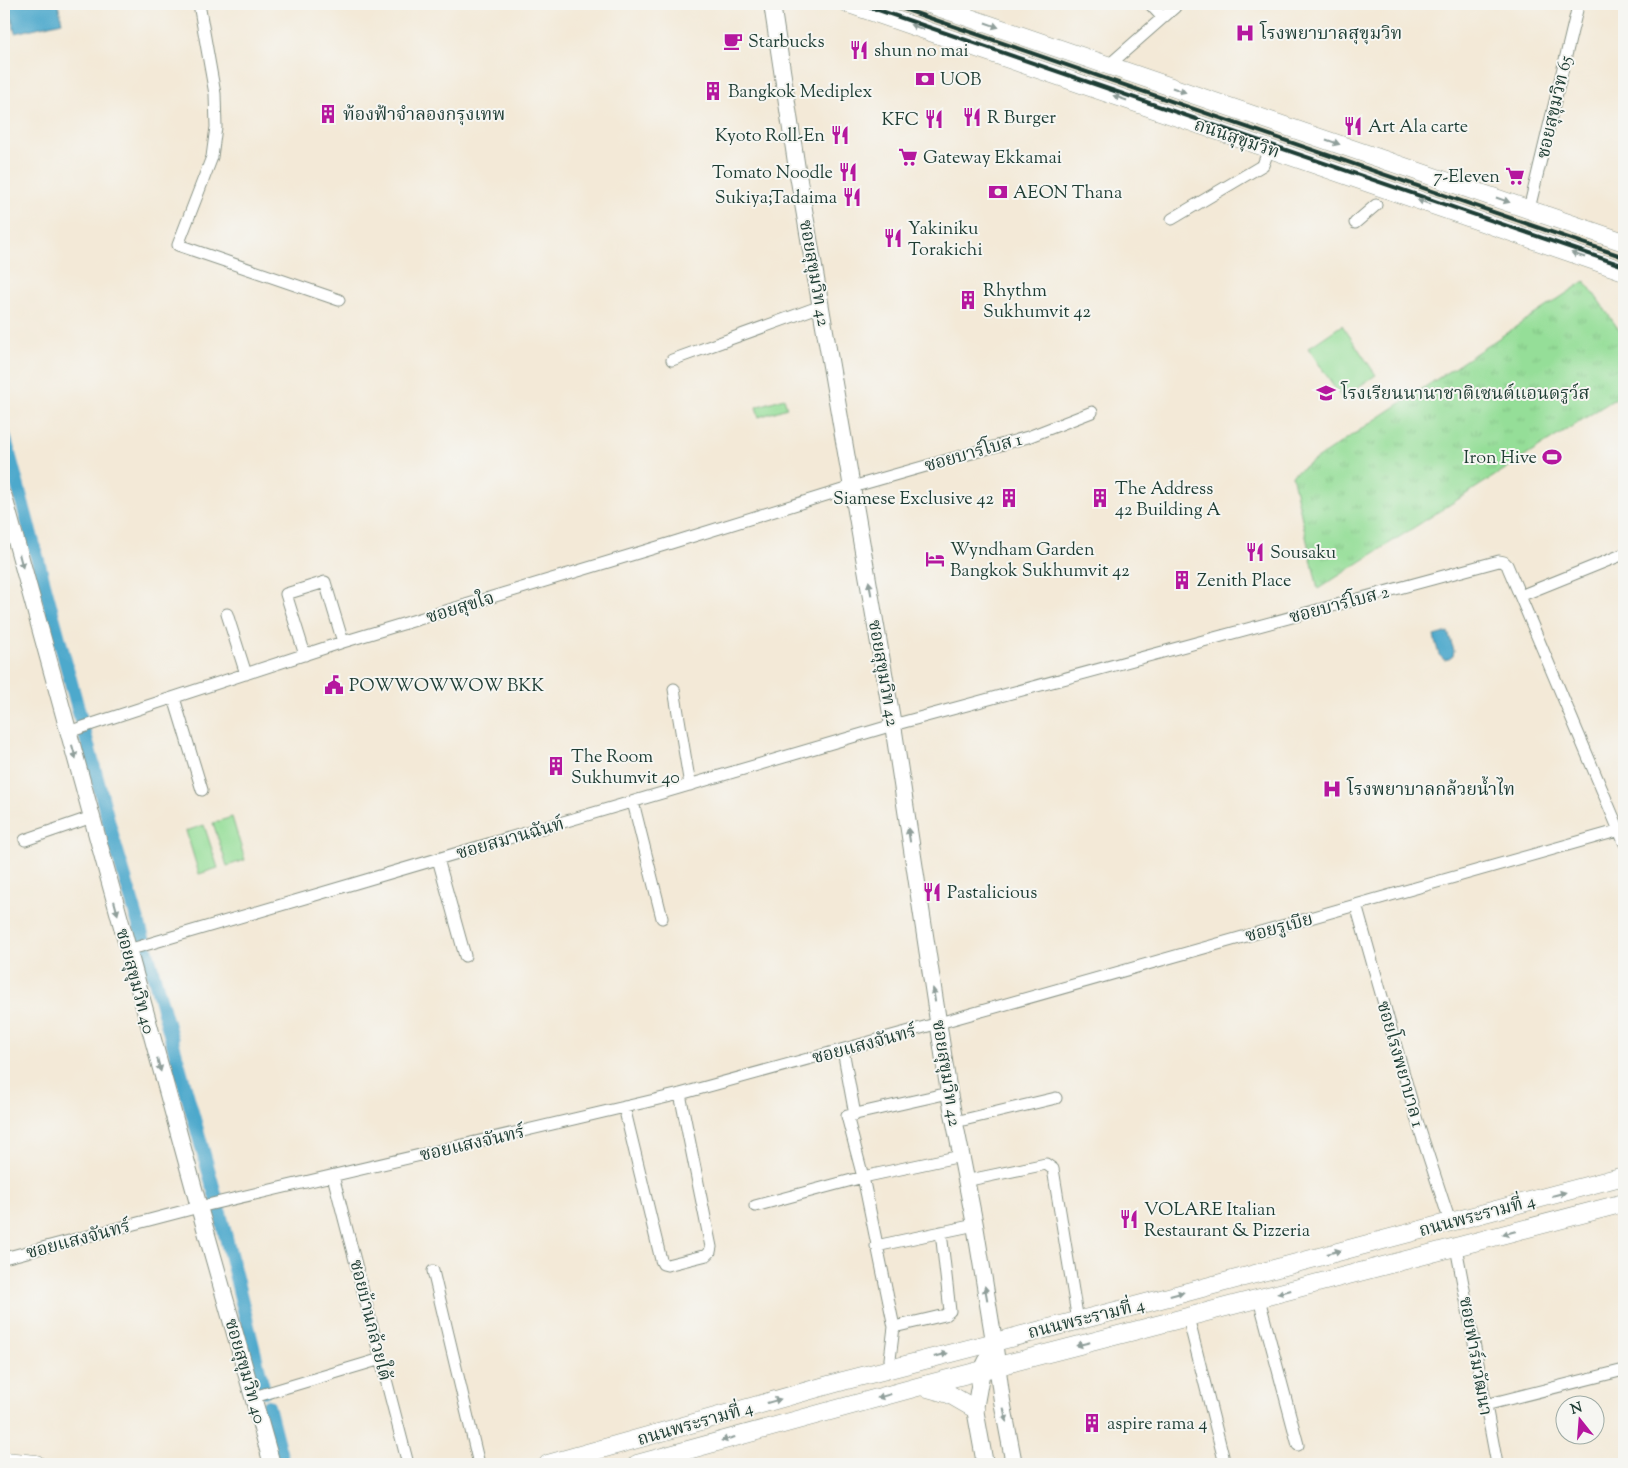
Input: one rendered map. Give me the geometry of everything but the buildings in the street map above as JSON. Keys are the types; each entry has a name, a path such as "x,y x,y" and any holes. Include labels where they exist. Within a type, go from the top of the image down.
{"main road":[{"name":"ถนนสุขุมวิท","path":"849,4 1624,271"},
{"name":"ถนนสุขุมวิท","path":"929,4 1624,242"},
{"path":"1199,125 1208,100"},
{"name":"ถนนพระรามที่ 4","path":"548,1464 891,1369 1624,1176"},
{"name":"ถนนพระรามที่ 4","path":"637,1464 921,1386 1624,1203"},
{"path":"1450,1222 1456,1247"},
{"path":"921,1386 949,1394 975,1410"},
{"path":"4,1460 36,1464"}],"street":[{"path":"199,4 215,94 216,127 212,157 178,245 339,300"},
{"name":"ซอยสุขุมวิท 42","path":"772,4 797,169 893,725 949,1094 975,1225 994,1342 990,1368 1002,1401 1014,1464"},
{"path":"1150,4 1162,18"},
{"name":"ซอยสุขุมวิท 65","path":"1529,209 1577,10 1576,4"},
{"path":"1109,66 1175,7"},
{"path":"1172,219 1263,165 1269,149"},
{"path":"1355,223 1376,205"},
{"path":"672,360 821,306"},
{"name":"ซอยบาร์โบส 1","path":"852,487 1028,437 1092,412"},
{"name":"ซอยสุขใจ","path":"78,729 343,642 852,487"},
{"name":"ซอยสุขุมวิท 40","path":"4,497 8,532 78,729 92,817 132,949 199,1207 272,1464"},
{"path":"1520,596 1624,554"},
{"name":"ซอยบาร์โบส 2","path":"893,725 1499,561 1504,562 1507,566 1622,830 1624,842"},
{"path":"305,655 286,594 325,582 343,642"},
{"path":"227,614 246,674"},
{"path":"674,689 690,785"},
{"path":"174,698 202,790"},
{"name":"ซอยสมานฉันท์","path":"132,949 893,725"},
{"path":"633,802 662,918"},
{"path":"25,840 92,817"},
{"name":"ซอยรูเบีย","path":"939,1023 1622,830"},
{"path":"438,860 465,956"},
{"name":"ซอยโรงพยาบาล 1","path":"1356,905 1418,1124 1450,1222"},
{"name":"ซอยแสงจันทร์","path":"4,1258 199,1207 680,1094 939,1023"},
{"path":"843,1050 855,1115"},
{"path":"624,1107 661,1260 663,1264 667,1265 707,1255 711,1247 680,1094"},
{"path":"891,1369 890,1359 894,1326 863,1177 847,1116 949,1094"},
{"path":"955,1122 1056,1098"},
{"path":"755,1206 863,1177 961,1156"},
{"path":"965,1181 1046,1164 1051,1166 1078,1320"},
{"name":"ซอยบ้านกล้วยใต้","path":"333,1176 408,1464"},
{"path":"876,1246 975,1225"},
{"path":"894,1326 945,1315 950,1310 941,1232"},
{"name":"ซอยฟาร์มวัฒนา","path":"1456,1247 1497,1464"},
{"path":"433,1271 479,1464"},
{"path":"1259,1299 1298,1445"},
{"path":"1188,1317 1223,1456"},
{"path":"254,1397 381,1359"},
{"path":"985,1464 975,1410 990,1368"},
{"path":"1485,1405 1624,1370"}],"green space":[{"path":"1585,281 1624,337 1624,393 1318,589 1292,475"},
{"path":"1342,325 1376,375 1342,398 1308,348"},
{"path":"784,398 787,408 759,417 756,407"},
{"path":"232,817 245,860 227,866 213,823"},
{"path":"204,825 218,868 199,874 186,831"}],"water":[{"path":"9,4 58,4 62,22 15,33"},
{"path":"1448,632 1454,651 1453,656 1444,660 1439,655 1434,636"}],"waterway":[{"path":"4,435 113,838 217,1201 264,1391"},
{"path":"268,1406 283,1464"}],"railway":[{"path":"861,4 1624,266"},
{"path":"889,4 1624,257"}],"place":[{"name":"โรงพยาบาลสุขุมวิท","path":"1245,33"},
{"name":"Starbucks","path":"733,41"},
{"name":"shun no mai","path":"859,50"},
{"name":"UOB","path":"925,79"},
{"name":"Bangkok Mediplex","path":"713,91"},
{"name":"ท้องฟ้าจำลองกรุงเทพ","path":"328,114"},
{"name":"R Burger","path":"972,117"},
{"name":"KFC","path":"934,119"},
{"name":"Art Ala carte","path":"1353,126"},
{"name":"Kyoto Roll-En","path":"840,135"},
{"name":"Gateway Ekkamai","path":"908,157"},
{"name":"Tomato Noodle","path":"848,172"},
{"name":"7-Eleven","path":"1515,176"},
{"name":"AEON Thana","path":"998,192"},
{"name":"Sukiya;Tadaima","path":"852,197"},
{"name":"Yakiniku Torakichi","path":"893,238"},
{"name":"Rhythm Sukhumvit 42","path":"968,300"},
{"name":"โรงเรียนนานาชาติเซนต์แอนดรูว์ส","path":"1326,393"},
{"name":"Iron Hive","path":"1552,457"},
{"name":"Siamese Exclusive 42","path":"1009,498"},
{"name":"The Address 42 Building A","path":"1100,498"},
{"name":"Sousaku","path":"1255,552"},
{"name":"Wyndham Garden Bangkok Sukhumvit 42","path":"935,559"},
{"name":"Zenith Place","path":"1182,580"},
{"name":"POWWOWWOW BKK","path":"334,685"},
{"name":"The Room Sukhumvit 40","path":"556,766"},
{"name":"โรงพยาบาลกล้วยน้ำไท","path":"1332,789"},
{"name":"Pastalicious","path":"932,892"},
{"name":"VOLARE Italian Restaurant & Pizzeria","path":"1129,1219"},
{"name":"aspire rama 4","path":"1092,1423"}]}
